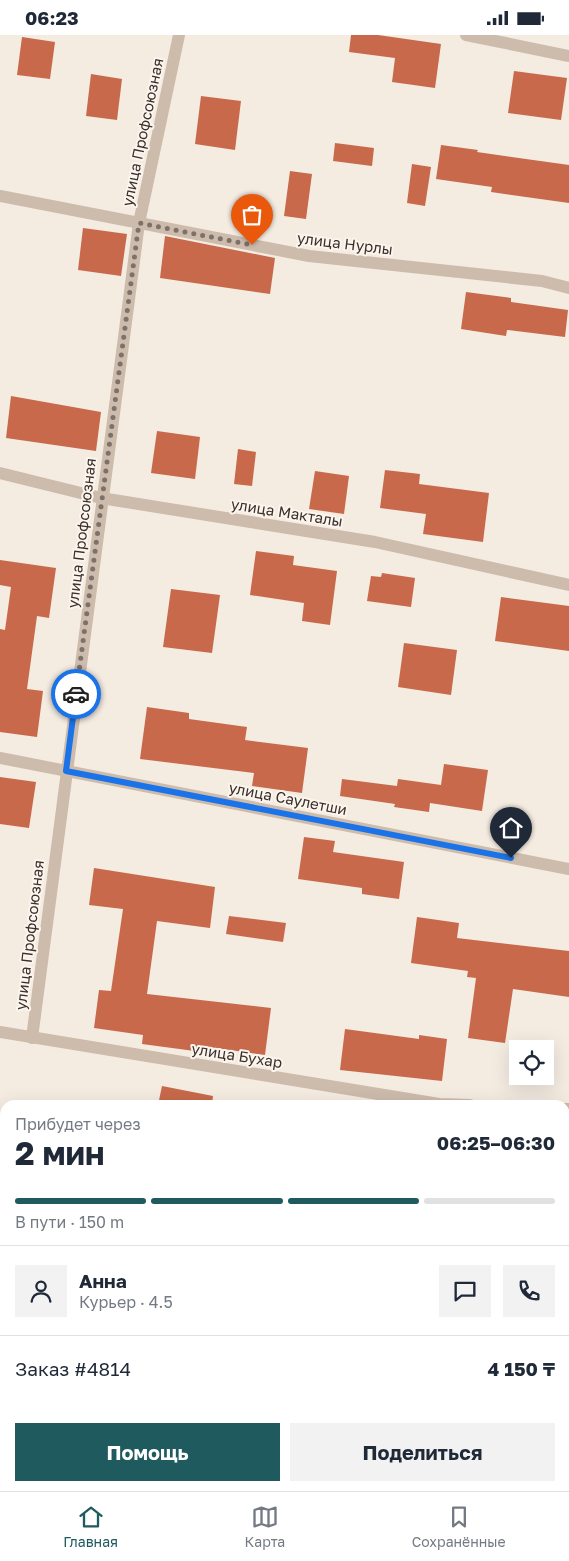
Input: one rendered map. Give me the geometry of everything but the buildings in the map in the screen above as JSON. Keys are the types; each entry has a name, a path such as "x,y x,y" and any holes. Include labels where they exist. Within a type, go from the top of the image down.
{"street":[{"name":"улица Профсоюзная","path":"32,1038 101,498 139,223 179,35"},
{"path":"466,35 569,56"},
{"name":"улица Нурлы","path":"0,196 309,256 542,281 569,288"},
{"name":"улица Макталы","path":"0,473 101,498 375,542 569,585"},
{"name":"улица Саулетши","path":"0,758 569,869"},
{"name":"улица Бухар","path":"0,1032 414,1100"}],"way so far":[{"path":"76,694 139,223 252,245"}],"route":[{"path":"76,694 66,771 511,858"}]}
